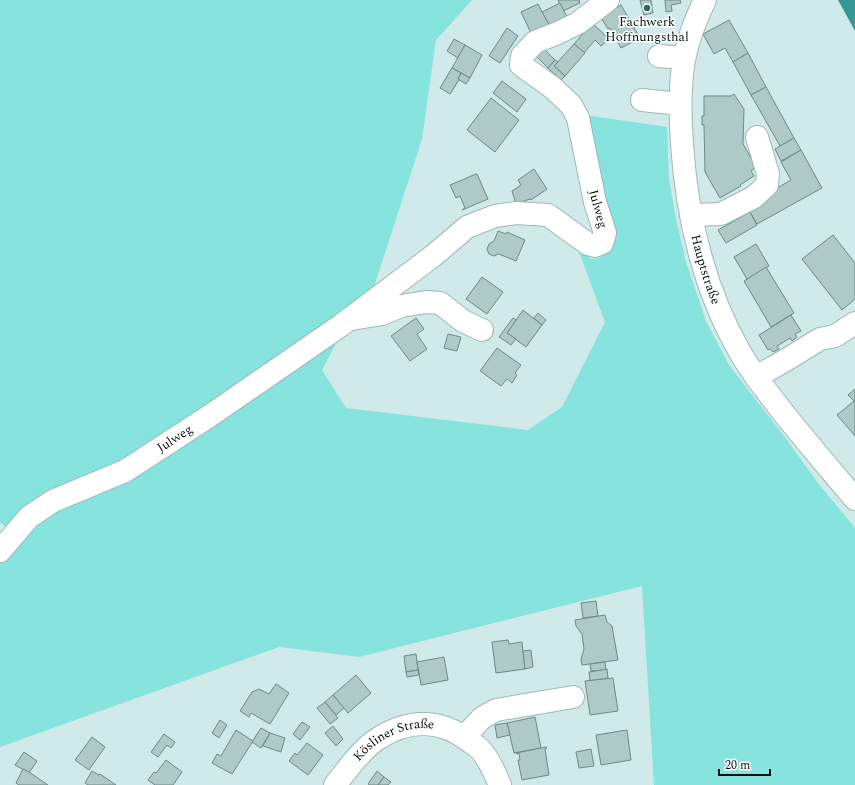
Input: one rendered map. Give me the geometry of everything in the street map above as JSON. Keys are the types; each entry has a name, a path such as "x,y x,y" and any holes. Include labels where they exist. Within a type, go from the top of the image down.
{"street":[{"name":"Julweg","path":"0,551 29,517 53,501 125,471 211,415 349,319 433,256 467,227 494,216 516,213 548,215 588,244 595,246 602,242 605,233 595,202 578,118 571,105 553,88 521,65 522,56 535,42 578,23 608,0"},
{"name":"Hauptstraße","path":"705,0 690,37 684,58 680,104 684,176 699,254 707,281 719,311 742,355 756,377 794,427 855,499"},
{"path":"659,56 684,58"},
{"path":"642,100 680,104"},
{"path":"691,215 722,214 754,197 767,185 768,174 757,137"},
{"name":"Julweg","path":"349,319 382,314 401,306 426,302 440,303 463,321 482,330"},
{"path":"756,377 820,339 834,336 855,323"},
{"path":"464,736 482,718 496,710 573,697"},
{"name":"Kösliner Straße","path":"335,785 365,750 376,740 400,727 416,724 441,725 464,736 480,749 494,769 500,785"}],"shaded area":[{"path":"0,0 472,0 436,40 422,139 372,293 208,410 7,528 0,522"},
{"path":"838,0 855,0 855,31"},
{"path":"585,115 667,127 669,179 676,219 686,262 706,321 729,365 818,483 855,528 855,785 654,785 642,586 359,657 279,647 0,747 0,563 23,532 341,334 322,370 346,408 528,430 562,407 605,322 578,249 591,259 599,258 606,253 614,232"}],"building":[{"path":"558,0 579,0 580,3 563,11"},
{"name":"Fachwerk Hoffnungsthal","path":"640,0 651,0 653,13 644,15"},
{"name":"Fachwerk Hoffnungsthal","path":"665,0 680,0 681,3 671,5 672,11 666,12"},
{"path":"560,3 569,21 551,30 542,12"},
{"path":"538,4 549,25 531,33 521,12"},
{"path":"621,5 640,38 621,48 610,28 608,29 600,16"},
{"path":"729,20 748,53 733,62 725,48 714,54 703,34"},
{"path":"592,23 606,36 608,40 601,46 595,40 584,53 574,44"},
{"path":"507,28 518,36 500,63 489,56"},
{"path":"454,39 465,45 458,58 447,51"},
{"path":"574,44 585,53 565,76 554,66"},
{"path":"465,45 482,55 470,78 452,68"},
{"path":"541,46 555,60 548,68 534,54"},
{"path":"748,53 766,87 751,95 733,62"},
{"path":"555,60 558,62 554,66 565,76 561,80 548,68"},
{"path":"452,68 461,73 458,79 459,80 450,94 440,88"},
{"path":"461,73 470,78 466,84 458,79"},
{"path":"502,81 526,99 517,112 493,93"},
{"path":"766,87 794,138 780,146 751,95"},
{"path":"734,94 744,109 743,144 756,167 751,171 754,176 740,185 741,186 720,198 705,172 704,125 702,125 702,116 704,116 704,96 731,96"},
{"path":"491,98 519,120 495,152 467,130"},
{"path":"794,138 801,150 781,161 775,149"},
{"path":"801,150 822,188 757,224 746,206 791,180 781,162"},
{"path":"534,169 547,189 531,200 530,199 516,204 512,191 521,185 518,180"},
{"path":"476,174 488,199 462,210 465,208 460,196 456,198 450,185"},
{"path":"750,212 757,225 726,243 718,230"},
{"path":"498,231 506,234 507,232 525,240 516,261 499,254 494,256 489,254 487,249 489,244 494,241"},
{"path":"833,235 855,263 855,299 842,310 802,259"},
{"path":"756,244 769,266 747,279 734,257"},
{"path":"766,267 794,313 771,327 744,281"},
{"path":"482,277 503,292 487,314 466,299"},
{"path":"523,310 542,325 526,347 507,333"},
{"path":"538,313 546,320 542,325 534,318"},
{"path":"791,315 801,331 795,334 797,337 792,341 790,338 777,346 779,349 773,352 770,349 768,350 759,335"},
{"path":"416,318 424,329 417,334 427,349 410,361 391,336"},
{"path":"513,318 516,320 507,333 516,339 511,345 499,337"},
{"path":"448,334 461,337 457,351 444,348"},
{"path":"497,348 521,365 515,373 517,375 512,383 507,379 501,386 480,371"},
{"path":"855,389 855,402 848,395"},
{"path":"854,401 855,402 855,436 837,415"},
{"path":"596,601 598,616 583,618 581,603"},
{"path":"605,615 607,622 612,626 618,660 582,665 581,659 584,649 582,634 576,626 575,620"},
{"path":"508,640 509,644 522,642 525,669 496,673 492,642"},
{"path":"531,650 533,667 525,669 523,651"},
{"path":"416,654 418,670 406,672 404,656"},
{"path":"444,657 448,680 421,685 417,662"},
{"path":"605,662 606,670 591,671 590,664"},
{"path":"607,669 608,678 590,681 589,672"},
{"path":"418,670 419,675 407,677 406,672"},
{"path":"356,675 371,693 348,713 333,695"},
{"path":"613,678 618,711 590,715 585,681"},
{"path":"276,684 289,693 270,724 251,713 249,717 240,711 252,692 259,689 269,694"},
{"path":"333,695 344,708 336,715 325,702"},
{"path":"325,702 338,718 330,724 317,708"},
{"path":"535,717 541,748 514,753 507,723"},
{"path":"220,720 227,725 219,738 212,733"},
{"path":"302,722 310,727 300,740 293,734"},
{"path":"507,723 510,735 497,738 495,725"},
{"path":"333,726 343,739 336,746 325,733"},
{"path":"261,728 270,733 261,748 252,742"},
{"path":"236,730 253,741 232,774 212,763 217,754 221,756"},
{"path":"627,730 631,760 601,765 596,735"},
{"path":"270,733 285,738 281,752 263,746"},
{"path":"164,734 175,742 171,748 167,745 158,757 151,752"},
{"path":"92,737 105,747 89,770 75,760"},
{"path":"307,743 323,755 308,775 289,761 295,753 297,755"},
{"path":"547,748 545,749 549,775 522,780 518,760 520,760 519,753 516,753"},
{"path":"591,749 594,766 579,768 576,752"},
{"path":"24,752 37,761 29,773 15,765"},
{"path":"166,760 182,772 173,785 155,785 148,780 154,772 156,773"},
{"path":"23,769 48,785 19,785 16,783"},
{"path":"92,771 99,775 100,774 116,785 88,785 85,783"},
{"path":"377,771 384,777 378,785 368,784"},
{"path":"384,777 391,782 388,785 378,785"}],"place":[{"name":"Fachwerk Hoffnungsthal","path":"647,8"}]}
